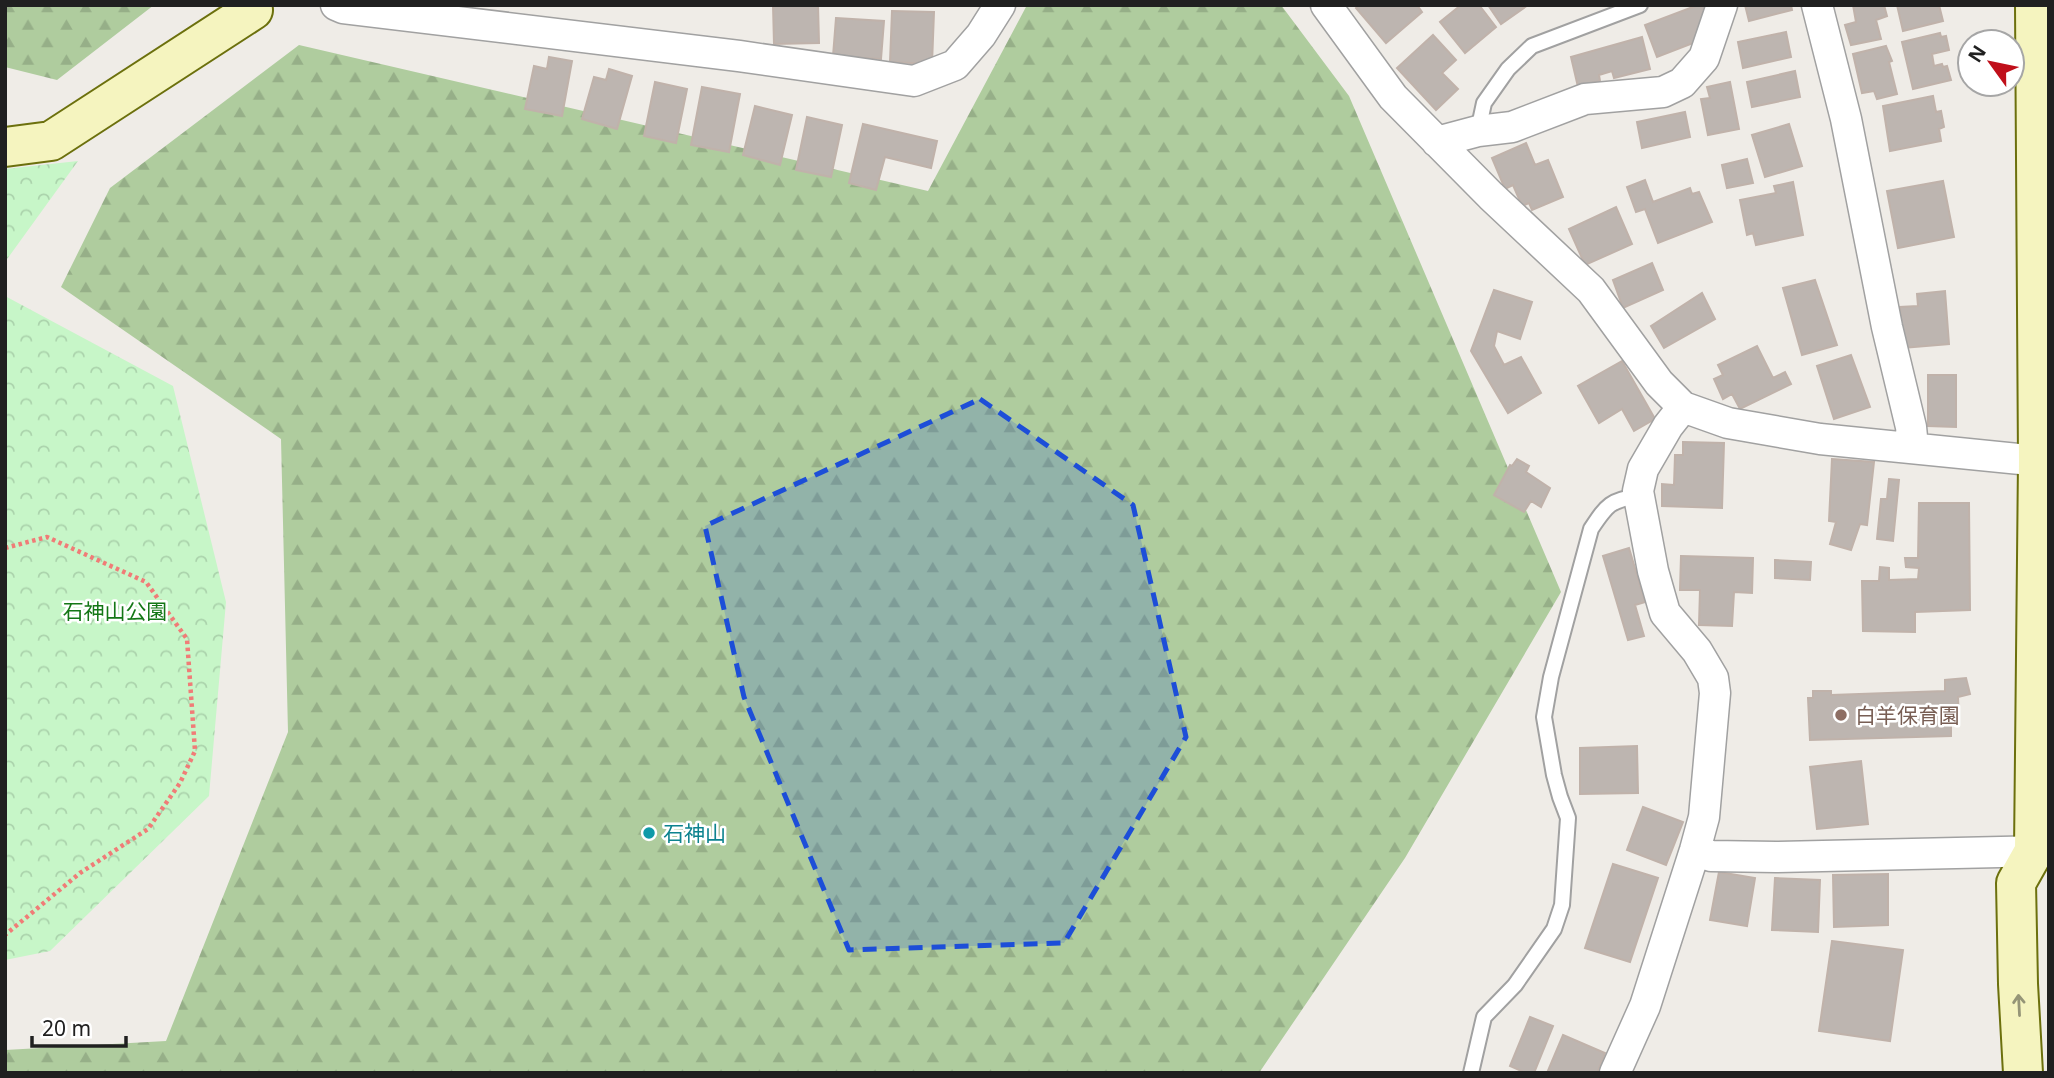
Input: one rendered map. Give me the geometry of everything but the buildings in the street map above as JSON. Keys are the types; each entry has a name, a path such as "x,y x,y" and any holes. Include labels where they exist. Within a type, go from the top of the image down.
{"street":[{"path":"336,5 357,10 739,55 914,81 955,65 981,35 1000,5"},
{"path":"1326,5 1393,97 1491,196 1591,290 1659,383 1683,407 1728,423 1820,439 2043,462"},
{"path":"1437,142 1478,131 1512,127 1585,99 1663,92 1682,83 1704,58 1722,5"},
{"path":"1817,5 1846,119 1913,447"},
{"path":"2023,1073 2016,883 2044,858 2043,462 2035,5"},
{"path":"5,147 51,141 262,8"},
{"path":"1615,1073 1644,1006 1704,817 1715,693 1713,678 1698,651 1665,613 1653,571 1639,496 1643,469 1668,426 1683,407"},
{"path":"1695,850 1711,856 2044,858"}],"lane":[{"path":"1478,131 1484,103 1508,69 1532,46 1640,5"},
{"path":"1471,1073 1484,1017 1515,985 1554,929 1562,905 1568,818 1554,775 1544,717 1545,708 1591,529 1604,509 1618,499 1639,496"}],"path":[{"path":"5,548 47,537 146,582 187,639 195,751 180,782 148,829 80,873 5,936"}],"highlighted area":[{"path":"980,399 1133,505 1186,737 1064,943 849,950 744,697 705,526"}],"green space":[{"path":"5,5 154,5 57,80 5,67"},
{"path":"1027,5 1281,5 1349,96 1561,592 1405,858 1259,1073 5,1073 5,1050 166,1041 288,732 281,439 61,287 110,188 299,45 928,191"},
{"path":"78,161 5,262 5,169"},
{"name":"石神山公園","path":"5,296 173,386 226,602 209,796 50,951 5,960"}],"place":[{"name":"白羊保育園","path":"1841,715"},
{"name":"石神山","path":"649,833"}]}
